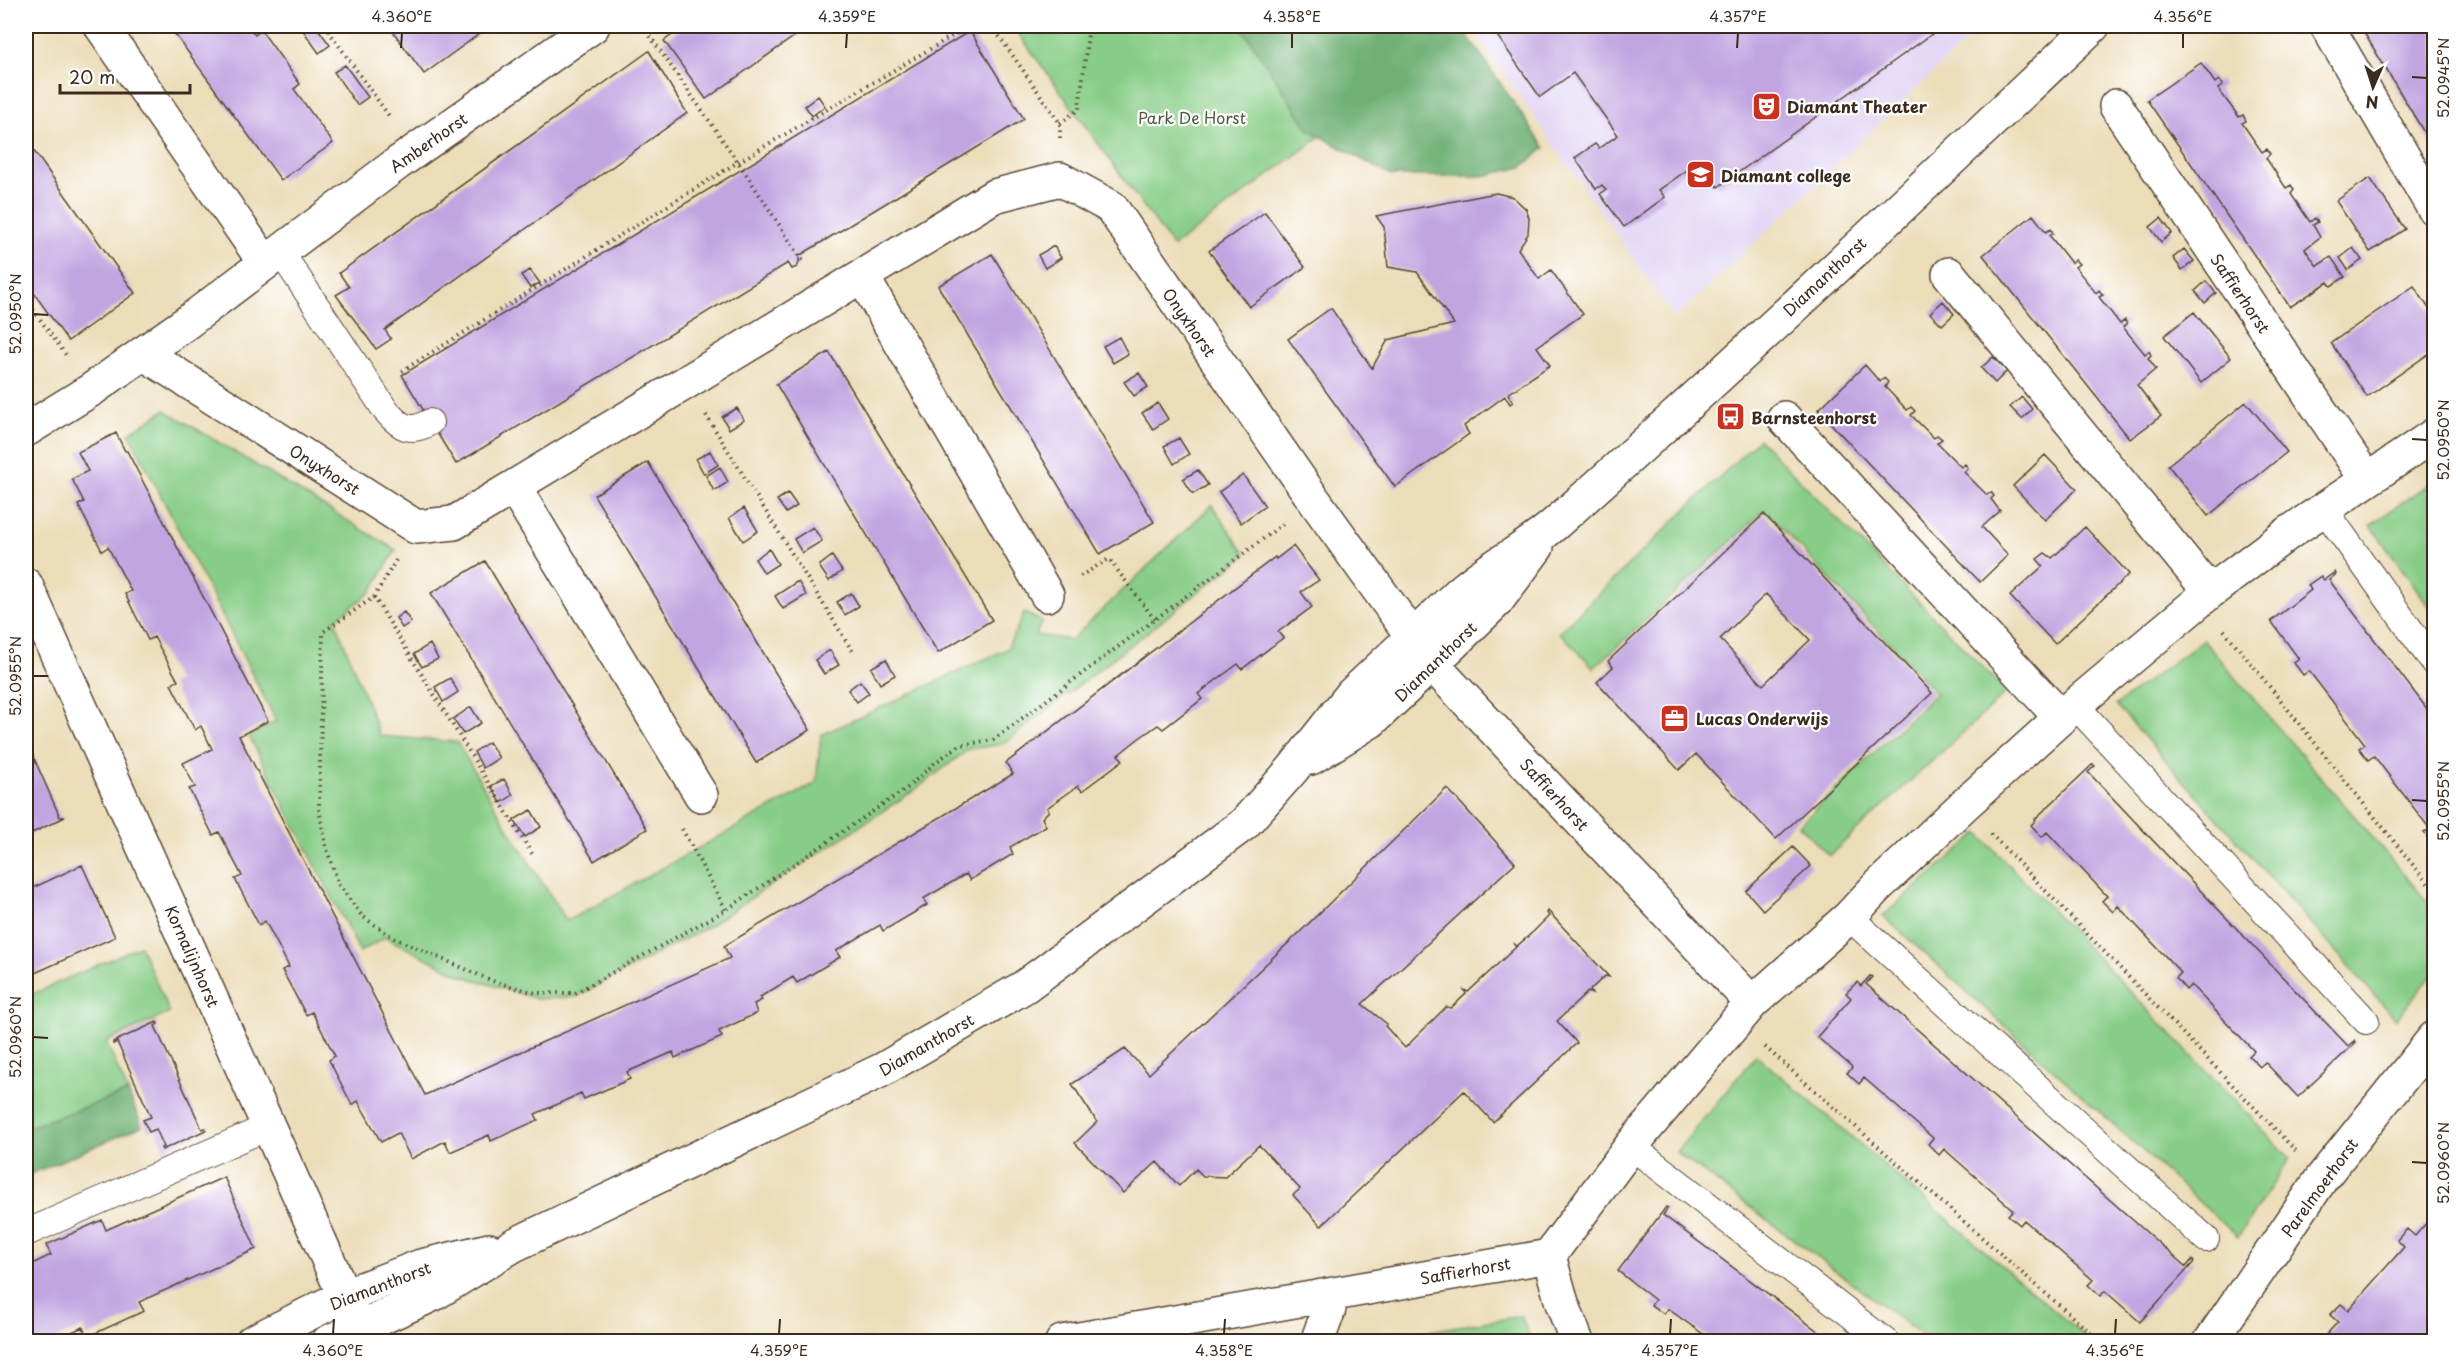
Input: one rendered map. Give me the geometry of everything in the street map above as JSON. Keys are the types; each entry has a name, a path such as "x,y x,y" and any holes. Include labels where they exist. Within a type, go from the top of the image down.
{"street":[{"path":"101,26 273,257"},
{"name":"Amberhorst","path":"26,430 91,390 143,353 398,163 593,26"},
{"name":"Diamanthorst","path":"328,1341 362,1335 514,1245 882,1070 1024,987 1244,824 1292,770 1352,694 1470,583 1554,525 1700,393 2094,26"},
{"path":"2327,26 2434,209"},
{"name":"Saffierhorst","path":"2116,106 2367,480"},
{"name":"Onyxhorst","path":"143,353 416,526 454,524 994,196 1060,179 1111,207 1432,664"},
{"path":"1949,273 2205,596"},
{"path":"862,276 1047,595"},
{"path":"1784,418 2068,711"},
{"path":"1577,1341 1562,1303 1549,1256 1630,1146 1744,1012 1849,917 1875,889 1964,805 2068,711 2205,596 2324,509 2434,435"},
{"path":"514,487 701,795"},
{"name":"Diamanthorst","path":"1292,770 1371,721 1432,664 1497,601 1554,525"},
{"name":"Kornalijnhorst","path":"26,585 362,1335"},
{"name":"Saffierhorst","path":"1432,664 1744,1012"},
{"name":"Parelmoerhorst","path":"2210,1341 2322,1178 2434,1038"},
{"name":"Diamanthorst","path":"252,1341 346,1295 421,1266 514,1245"},
{"name":"Saffierhorst","path":"1062,1341 1549,1256"},
{"path":"1317,1341 1329,1309 1327,1295"}],"lane":[{"path":"273,257 398,426 409,429 422,427 430,422"},
{"path":"2324,509 2434,663"},
{"path":"2068,711 2366,1021"},
{"path":"1849,917 2206,1239"},
{"path":"26,1233 270,1126"},
{"path":"1630,1146 1886,1341"}],"path":[{"path":"326,26 389,116"},
{"path":"643,26 738,162 806,266"},
{"path":"399,373 738,162 969,26"},
{"path":"992,26 1060,123 1060,179"},
{"path":"1060,123 1079,109 1089,26"},
{"path":"26,300 27,307 91,390"},
{"path":"687,384 853,652"},
{"path":"1047,595 1110,559 1155,620"},
{"path":"2205,596 2434,891"},
{"path":"374,597 534,857"},
{"path":"701,795 680,825 726,910"},
{"path":"1964,805 2322,1178"},
{"path":"1744,1012 2101,1341"}],"shaded area":[{"name":"Diamant college","path":"1484,26 1982,26 1675,318 1475,32"}],"green space":[{"name":"Park De Horst","path":"1013,26 1467,26 1173,247"},
{"path":"1241,26 1467,26 1463,29 1545,148 1522,167 1483,176 1391,176 1308,129"},
{"path":"165,410 396,550 371,592 335,620 380,736 457,742 518,845 567,921 816,783 821,735 1007,649 1024,613 1042,621 1036,635 1071,640 1212,505 1246,555 1003,744 969,749 912,792 707,927 576,997 537,999 460,975 385,937 360,952 249,736 276,721 129,433"},
{"path":"1759,439 2007,692 1829,856 1799,825 1936,693 1765,510 1594,668 1559,632"},
{"path":"2434,481 2434,613 2370,525"},
{"path":"2203,640 2434,909 2434,973 2396,1019 2116,705"},
{"path":"1978,833 2290,1158 2238,1237 1883,916"},
{"path":"140,946 170,1013 106,1042 128,1092 26,1128 26,997"},
{"path":"1756,1055 2090,1341 1930,1341 1676,1152"},
{"path":"128,1092 142,1126 26,1176 26,1128"},
{"path":"1521,1316 1531,1341 1372,1341 1372,1340"}],"building":[{"path":"169,26 248,26 255,35 261,30 300,84 294,89 333,143 281,180"},
{"path":"300,26 316,26 330,45 319,53"},
{"path":"389,26 490,26 424,74"},
{"path":"684,26 809,26 706,99 664,41"},
{"path":"1508,26 1943,26 1718,187 1700,161 1659,190 1665,197 1624,227 1600,194 1606,190 1602,185 1596,189 1575,158 1595,144 1599,148 1618,135 1573,73 1540,97 1496,34"},
{"path":"2360,26 2434,26 2434,149 2392,79"},
{"path":"970,31 1024,119 799,256 797,267 792,269 788,263 456,464 402,375"},
{"path":"649,51 687,113 385,330 391,339 376,349 336,295 349,287 339,273"},
{"path":"2201,63 2215,83 2219,80 2223,85 2218,89 2239,117 2243,115 2246,121 2242,123 2262,152 2267,149 2270,154 2266,158 2286,188 2291,185 2294,190 2291,194 2310,222 2315,218 2318,222 2313,225 2320,237 2305,249 2317,266 2331,257 2345,277 2331,286 2328,282 2290,307 2147,100"},
{"path":"345,65 368,97 357,105 334,72"},
{"path":"818,96 825,106 812,116 805,106"},
{"path":"26,140 135,293 68,341 26,282"},
{"path":"2370,178 2405,229 2370,252 2336,201"},
{"path":"1496,193 1513,197 1526,209 1529,218 1528,234 1518,249 1539,279 1551,270 1583,314 1537,347 1550,365 1508,394 1513,402 1510,404 1505,396 1464,426 1469,434 1395,487 1288,339 1331,308 1372,368 1388,340 1454,324 1417,272 1388,267 1384,227 1376,216"},
{"path":"1265,212 1305,267 1249,307 1209,251"},
{"path":"2033,215 2046,232 2051,229 2053,233 2050,236 2071,263 2075,260 2079,264 2075,267 2096,293 2099,290 2103,295 2099,297 2120,324 2125,320 2127,324 2123,327 2145,354 2149,351 2151,355 2148,358 2156,369 2137,385 2161,416 2130,439 1983,255"},
{"path":"2161,218 2172,233 2161,242 2150,227"},
{"path":"1054,246 1061,258 1045,268 1038,255"},
{"path":"2353,248 2362,260 2348,270 2340,258"},
{"path":"2184,249 2194,261 2182,270 2173,258"},
{"path":"992,254 1154,522 1100,554 938,286"},
{"path":"530,270 540,283 530,288 521,275"},
{"path":"2206,281 2216,293 2205,303 2195,291"},
{"path":"2414,286 2434,316 2434,350 2367,397 2331,343"},
{"path":"1943,301 1954,314 1942,325 1930,313"},
{"path":"2194,312 2231,358 2201,383 2164,336"},
{"path":"1119,337 1128,354 1113,363 1103,346"},
{"path":"829,352 992,620 938,653 776,384"},
{"path":"1993,357 2007,371 1995,383 1981,368"},
{"path":"1865,365 1880,382 1884,378 1888,382 1885,387 1907,410 1911,407 1915,411 1911,415 1934,438 1937,435 1942,439 1937,443 1961,467 1965,464 1968,468 1964,472 1987,495 1991,492 1994,496 1991,499 2000,511 1982,527 2008,555 1980,582 1818,410"},
{"path":"1139,373 1148,387 1134,396 1124,382"},
{"path":"2022,397 2032,409 2022,419 2010,407"},
{"path":"2246,402 2287,452 2208,516 2168,465"},
{"path":"1158,403 1168,419 1153,429 1142,413"},
{"path":"737,408 744,420 729,429 722,417"},
{"path":"116,433 268,721 239,736 425,1095 730,958 724,946 1013,774 1006,763 1275,557 1276,559 1293,546 1319,580 1301,592 1312,607 1278,632 1283,638 1242,669 1238,664 1219,678 1198,694 1202,699 1163,729 1158,725 1138,739 1118,755 1123,760 1082,791 1078,786 1047,808 1049,811 1042,818 1046,826 1010,847 1013,854 970,880 966,874 923,899 927,905 883,931 880,925 836,951 840,957 797,983 793,977 760,997 762,1000 754,1004 757,1013 719,1031 722,1037 675,1058 673,1052 627,1072 630,1079 584,1099 581,1093 535,1114 538,1120 491,1141 489,1135 450,1152 445,1141 411,1159 398,1133 381,1142 358,1101 352,1105 329,1060 335,1056 312,1012 306,1015 282,970 289,967 279,947 265,921 259,925 235,879 242,876 219,832 213,835 189,789 195,787 183,763 212,749 201,726 195,730 171,684 178,681 154,637 148,640 125,594 131,591 108,547 102,551 78,505 84,502 72,479 88,471 78,452"},
{"path":"1179,438 1189,454 1174,464 1164,446"},
{"path":"710,451 718,465 704,474 696,459"},
{"path":"2045,455 2077,489 2045,520 2013,486"},
{"path":"648,462 810,730 756,763 594,495"},
{"path":"720,467 728,482 714,491 706,476"},
{"path":"1198,470 1208,485 1193,494 1183,479"},
{"path":"1243,475 1265,506 1241,523 1219,492"},
{"path":"788,493 797,506 786,513 777,500"},
{"path":"744,508 758,531 743,541 729,518"},
{"path":"1764,514 1932,693 1776,839 1696,754 1679,770 1597,682 1613,667 1608,661","holes":["1766,594 1810,640 1763,685 1720,639"]},
{"path":"813,527 822,541 802,553 794,539"},
{"path":"2085,527 2129,574 2055,644 2010,596 2043,566 2037,559 2045,553 2052,558"},
{"path":"769,549 778,564 764,573 755,559"},
{"path":"832,556 842,571 829,581 819,566"},
{"path":"485,561 647,829 594,861 431,593"},
{"path":"2335,572 2336,574 2329,580 2434,718 2434,846 2424,833 2430,829 2374,756 2368,760 2359,748 2365,744 2309,671 2303,675 2294,663 2299,659 2271,621 2311,590 2308,585 2321,576 2324,580"},
{"path":"798,581 806,595 783,609 775,596"},
{"path":"851,593 859,606 845,615 837,602"},
{"path":"404,612 411,622 402,628 396,618"},
{"path":"430,644 438,659 422,667 414,654"},
{"path":"830,650 839,665 824,674 815,660"},
{"path":"886,659 895,675 880,684 871,668"},
{"path":"450,678 458,692 443,702 435,687"},
{"path":"860,681 869,693 857,702 848,690"},
{"path":"471,707 481,723 463,734 453,719"},
{"path":"26,740 60,817 65,817 26,836"},
{"path":"489,742 499,758 483,768 474,752"},
{"path":"2093,764 2095,766 2088,772 2273,967 2348,1046 2355,1040 2356,1042 2298,1097 2265,1062 2260,1067 2249,1056 2254,1051 2191,985 2186,990 2176,978 2181,973 2118,906 2113,912 2102,901 2107,896 2047,832 2042,837 2031,825"},
{"path":"504,779 513,795 501,803 491,786"},
{"path":"1447,788 1515,863 1362,1004 1387,1024 1385,1026 1405,1048 1446,1007 1451,1008 1466,994 1464,990 1468,992 1516,947 1513,943 1517,946 1534,931 1549,916 1548,911 1609,977 1605,976 1590,990 1592,994 1588,992 1557,1021 1577,1043 1493,1122 1464,1091 1321,1226 1293,1195 1300,1189 1259,1145 1225,1177 1203,1176 1196,1169 1179,1186 1157,1162 1123,1193 1075,1143 1097,1122 1072,1084 1125,1049 1149,1074 1300,932"},
{"path":"531,810 541,827 525,837 514,820"},
{"path":"1793,847 1811,866 1763,910 1746,891"},
{"path":"82,865 115,937 26,977 26,891"},
{"path":"1870,976 1872,977 1866,984 2186,1267 2192,1260 2194,1262 2140,1322 2105,1291 2100,1296 2088,1285 2093,1280 2024,1220 2020,1225 2008,1215 2013,1210 1944,1149 1939,1155 1928,1144 1933,1138 1864,1078 1859,1084 1847,1073 1852,1068 1851,1066 1817,1037 1851,998 1846,993 1857,982 1861,986"},
{"path":"157,1022 155,1026 202,1129 206,1130 162,1150 161,1148 164,1147 156,1129 149,1132 143,1120 151,1117 117,1042 113,1044 113,1042"},
{"path":"224,1177 256,1249 139,1302 144,1311 87,1337 83,1327 51,1341 26,1341 26,1267 51,1255 46,1245 102,1220 106,1230"},
{"path":"1666,1207 1668,1208 1663,1215 1831,1341 1713,1341 1668,1309 1664,1314 1651,1305 1655,1300 1618,1271"},
{"path":"2434,1214 2434,1339 2432,1341 2320,1341 2338,1322 2330,1315 2341,1304 2348,1310 2404,1247 2397,1240 2407,1229 2415,1236"}],"place":[{"name":"Diamant Theater","path":"1766,106"},
{"name":"Diamant college","path":"1700,175"},
{"name":"Barnsteenhorst","path":"1730,417"},
{"name":"Lucas Onderwijs","path":"1675,718"}]}
